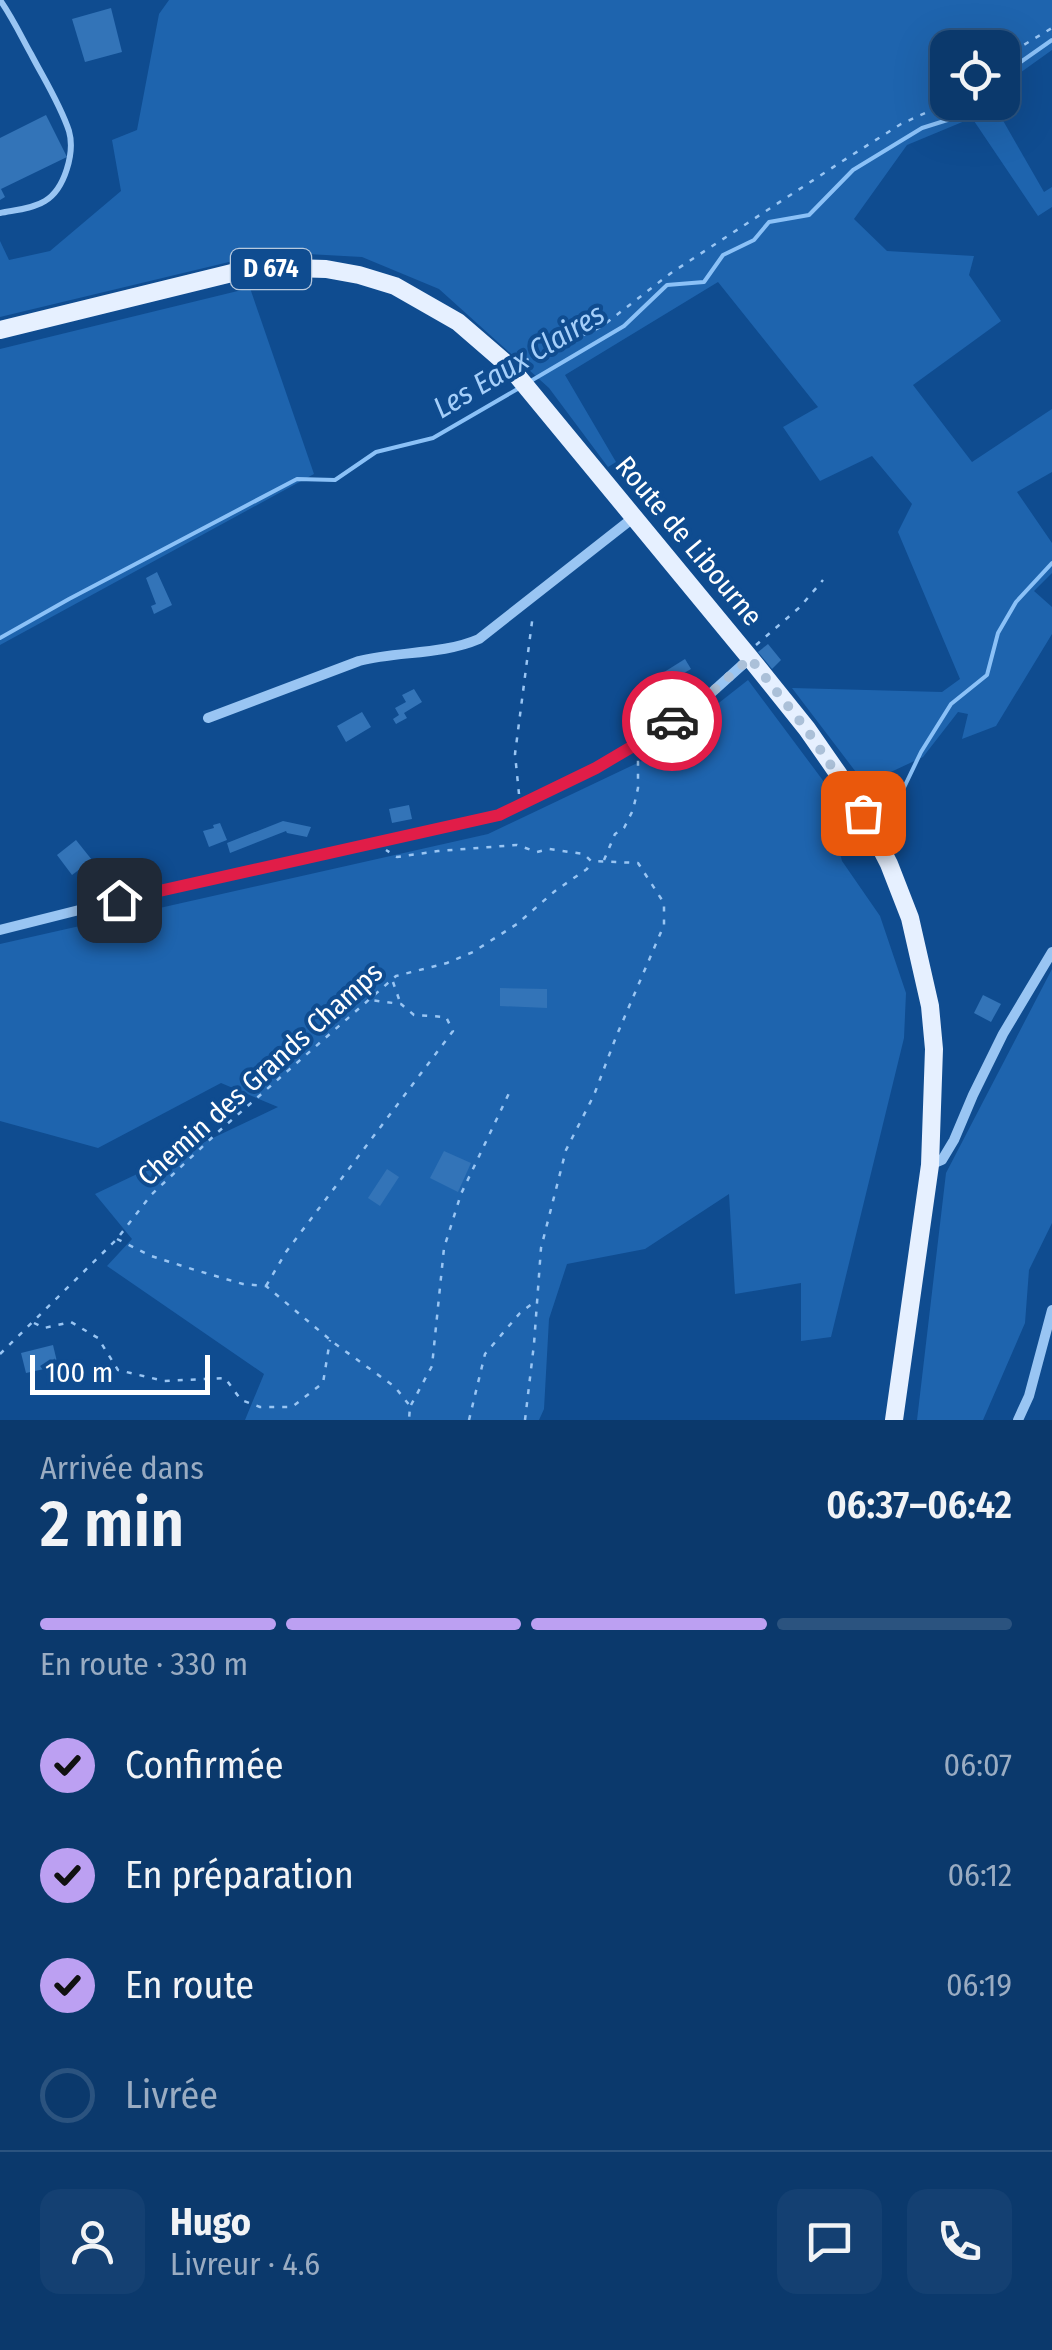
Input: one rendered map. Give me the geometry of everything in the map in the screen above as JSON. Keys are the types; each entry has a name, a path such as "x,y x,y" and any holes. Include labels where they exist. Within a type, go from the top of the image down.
{"main road":[{"name":"Route de Libourne","path":"0,330 236,272 326,269 395,286 458,322 513,371 748,656 807,730 863,813 910,918 930,1006 934,1049 930,1165 895,1420"}],"street":[{"path":"208,718 359,661 462,646 479,639 634,518"},
{"path":"0,930 486,818 520,805 636,745 710,694 748,656"},
{"path":"930,1165 942,1160 954,1140 1003,1034 1052,952"},
{"path":"1018,1420 1029,1396 1052,1310"}],"lane":[{"path":"0,0 50,88 69,132 72,153 58,186 45,202 0,213"}],"path":[{"path":"1020,47 1052,28"},
{"path":"513,371 601,327 671,272 901,124 930,110"},
{"path":"748,656 823,580"},
{"path":"520,805 514,754 534,617 528,600"},
{"path":"604,862 615,834 624,828 633,810 638,788 636,745"},
{"path":"379,844 397,858 516,845 537,852 549,848 584,854 592,861 638,863 664,903 664,924 594,1095 566,1150 541,1248 525,1420"},
{"name":"Chemin des Grands Champs","path":"0,1354 117,1239 151,1195 396,976 473,952 517,924 592,861"},
{"path":"266,1286 286,1252 453,1032 446,1016 414,1015 401,1004 392,980"},
{"path":"369,1000 401,1004"},
{"path":"409,1420 410,1406 432,1366 444,1248 462,1194 512,1089"},
{"path":"117,1239 151,1256 243,1284 266,1286 330,1340 395,1387 410,1406"},
{"path":"469,1420 485,1354 520,1312 537,1300"},
{"path":"32,1322 44,1328 71,1322 98,1338 118,1370 164,1381 225,1378 241,1400 260,1407 292,1407 323,1383 330,1340"}],"shaded area":[{"path":"169,0 1052,0 1052,50 1020,73 1020,30 930,30 930,120 967,120 907,145 854,219 887,251 974,256 969,275 1001,321 913,385 972,462 1052,409 1052,472 1017,492 1052,543 1052,573 1034,591 1052,607 1052,634 996,726 962,739 968,714 958,712 923,757 865,784 792,688 942,692 960,679 898,532 912,504 872,456 820,481 783,427 818,407 718,282 565,375 616,462 608,467 549,388 439,289 362,257 271,252 0,317 0,241 9,260 50,251 121,191 112,140 137,130 159,14"},
{"path":"973,120 1003,120 1044,192 1052,187 1052,207 1038,216"},
{"path":"250,288 314,474 0,645 0,349"},
{"path":"748,680 848,814 837,842 842,861 880,916 906,993 904,1038 831,1337 801,1341 801,1283 735,1294 729,1194 645,1249 567,1264 549,1319 544,1409 539,1420 245,1420 264,1374 107,1266 132,1239 95,1194 278,1107 221,1083 98,1148 0,1121 0,944 488,834 650,757"},
{"path":"1052,969 1052,1223 1029,1270 1025,1323 983,1420 917,1420 946,1173"}],"building":[{"path":"111,8 122,52 85,62 72,19"},
{"path":"46,115 67,157 1,189 5,197 0,200 0,138"},
{"path":"157,572 172,605 154,614 151,606 156,604 146,578"},
{"path":"768,644 781,660 772,669 758,652"},
{"path":"685,659 691,669 667,683 661,674"},
{"path":"414,689 422,702 404,713 407,718 396,724 393,719 399,715 395,708 406,702 402,695"},
{"path":"362,712 371,727 346,742 337,726"},
{"path":"409,805 412,819 392,823 389,809"},
{"path":"283,821 311,827 307,837 286,831 230,853 227,843"},
{"path":"220,823 227,840 209,847 203,831"},
{"path":"76,840 92,860 72,875 57,855"},
{"path":"500,988 547,989 547,1008 500,1006"},
{"path":"983,995 1001,1004 991,1022 974,1013"},
{"path":"444,1151 471,1163 458,1192 430,1178"},
{"path":"387,1169 399,1177 380,1206 368,1198"},
{"path":"53,1345 58,1366 26,1373 21,1353"}],"waterway":[{"name":"Les Eaux Claires","path":"1020,62 1052,40"},
{"name":"Les Eaux Claires","path":"529,382 624,326 667,285 704,282 723,255 754,240 769,222 809,215 853,170 922,128 947,120"},
{"name":"Les Eaux Claires","path":"0,638 297,479 335,480 376,452 433,438 521,387"},
{"name":"Les Eaux Claires","path":"888,821 921,752 951,704 987,675 998,633 1016,602 1052,563"}],"way so far":[{"path":"672,721 750,658 807,730 863,813"}],"route":[{"path":"119,900 499,815 596,768 672,721"}]}
